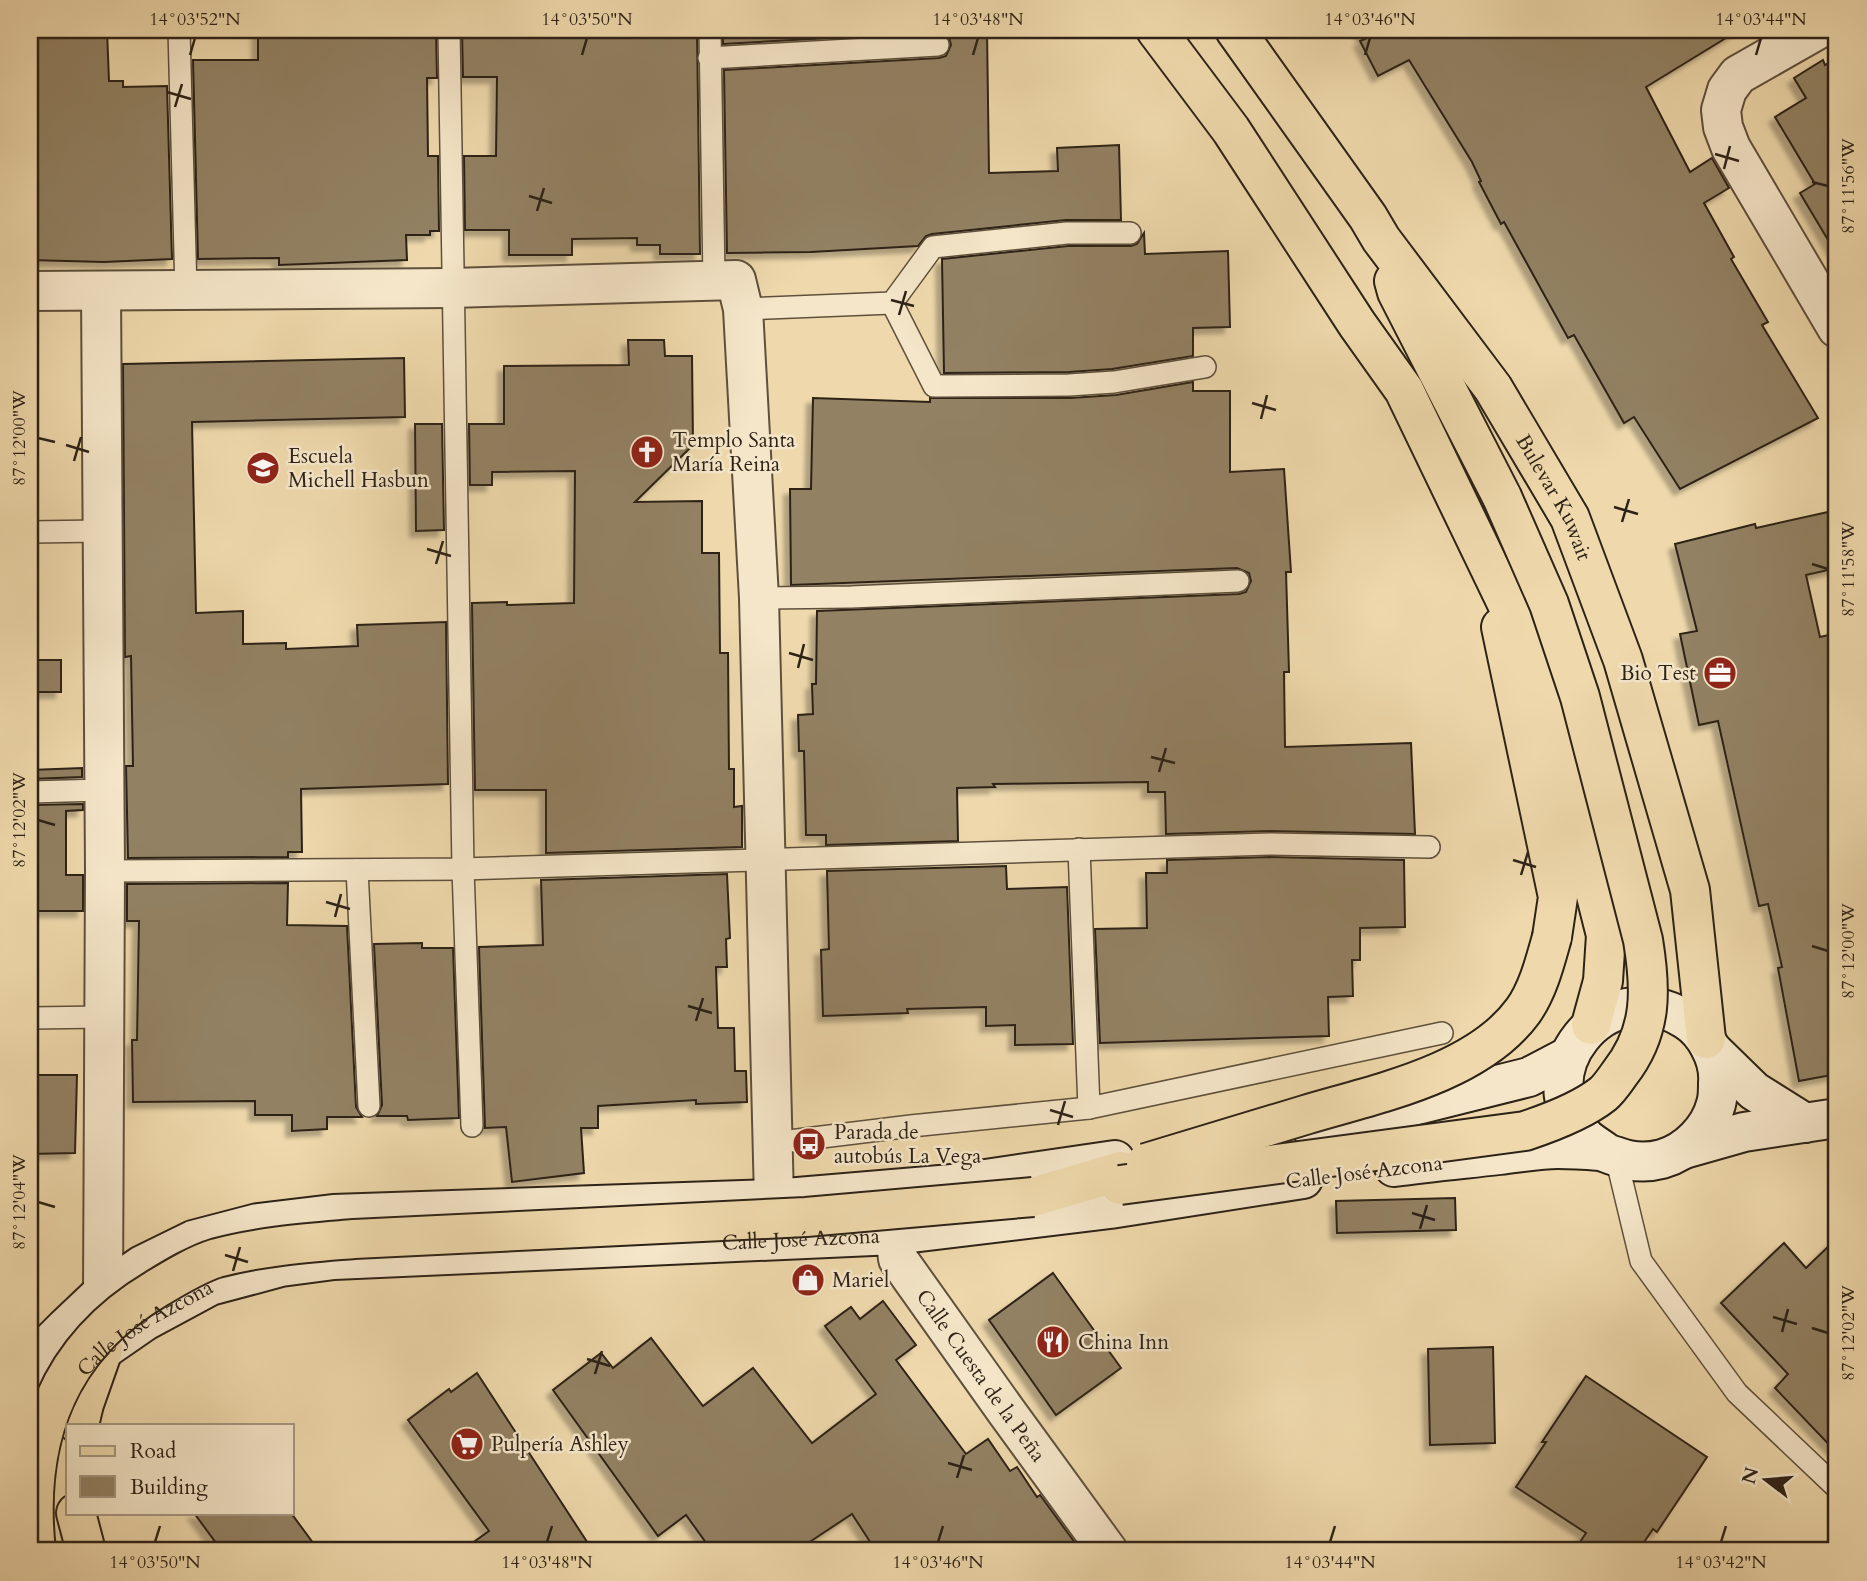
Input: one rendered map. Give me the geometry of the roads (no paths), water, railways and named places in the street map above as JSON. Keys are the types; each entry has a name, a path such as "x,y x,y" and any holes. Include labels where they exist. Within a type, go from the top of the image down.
{"main road":[{"path":"1156,30 1231,130 1357,324 1404,390 1539,670 1606,935 1603,981 1591,1025"},
{"name":"Bulevar Kuwait","path":"1235,30 1381,239 1493,388 1570,518 1623,660 1690,890 1709,1044"},
{"path":"1818,30 1738,75 1727,90 1721,110 1723,127 1731,148 1837,328"},
{"path":"36,1551 33,1521 34,1481 40,1442 51,1404 71,1366 97,1334 131,1304 215,1259 281,1245 354,1239 806,1217 1033,1197 1525,1131 1556,1120 1603,1094 1637,1047 1647,1018 1649,979 1643,940 1580,697 1549,604 1502,497 1397,292 1381,239"},
{"path":"30,291 186,292 736,281 743,309 759,598 774,1199"},
{"path":"100,291 105,871 103,1292"},
{"path":"1033,1197 1434,1074 1474,1055 1522,1012 1534,992 1552,937 1558,897 1514,679 1484,557"},
{"path":"1638,1006 1664,1009 1687,1020 1754,1091 1821,1120 1744,1132 1684,1149 1663,1159 1639,1161 1610,1154 1586,1138 1573,1121 1569,1110 1564,1077 1569,1056 1578,1039 1591,1025 1613,1012 1638,1006"},
{"path":"1684,1149 1704,1129 1717,1104 1719,1076 1709,1044"},
{"name":"Calle José Azcona","path":"30,1374 52,1341 65,1328 103,1292 142,1265 193,1240 258,1223 334,1214 774,1199 952,1184 1307,1133 1529,1077 1569,1056"},
{"name":"Calle José Azcona","path":"30,1398 75,1378 97,1357 145,1321 210,1286 281,1267 334,1260 895,1235 1110,1209 1402,1166 1556,1149 1610,1154"},
{"name":"Calle Cuesta de la Peña","path":"905,1188 895,1235 898,1259 1108,1551"},
{"path":"65,1328 65,1340 70,1352 79,1360 97,1357 79,1424"},
{"path":"76,1514 86,1551"}],"lane":[{"path":"179,30 186,292"},
{"path":"449,30 463,869 472,1126"},
{"path":"710,30 714,280"},
{"path":"709,58 938,45"},
{"path":"892,303 933,247 1067,233 1130,233"},
{"path":"743,309 892,303"},
{"path":"892,303 934,386 1092,384 1205,368"},
{"path":"30,532 101,531"},
{"path":"759,598 1238,582"},
{"path":"30,792 103,790"},
{"path":"105,871 463,869 1270,844 1429,847"},
{"path":"1079,849 1089,1108"},
{"path":"357,870 369,1106"},
{"path":"30,1018 105,1017"},
{"path":"773,1143 1089,1108 1442,1033"},
{"path":"1610,1154 1641,1261 1737,1393 1837,1488"}],"place":[{"name":"Templo Santa María Reina","path":"647,452"},
{"name":"Escuela Michell Hasbun","path":"263,468"},
{"name":"Bio Test","path":"1720,673"},
{"name":"Parada de autobús La Vega","path":"809,1144"},
{"name":"Mariel","path":"808,1280"},
{"name":"China Inn","path":"1053,1342"},
{"name":"Pulpería Ashley","path":"467,1444"}]}
